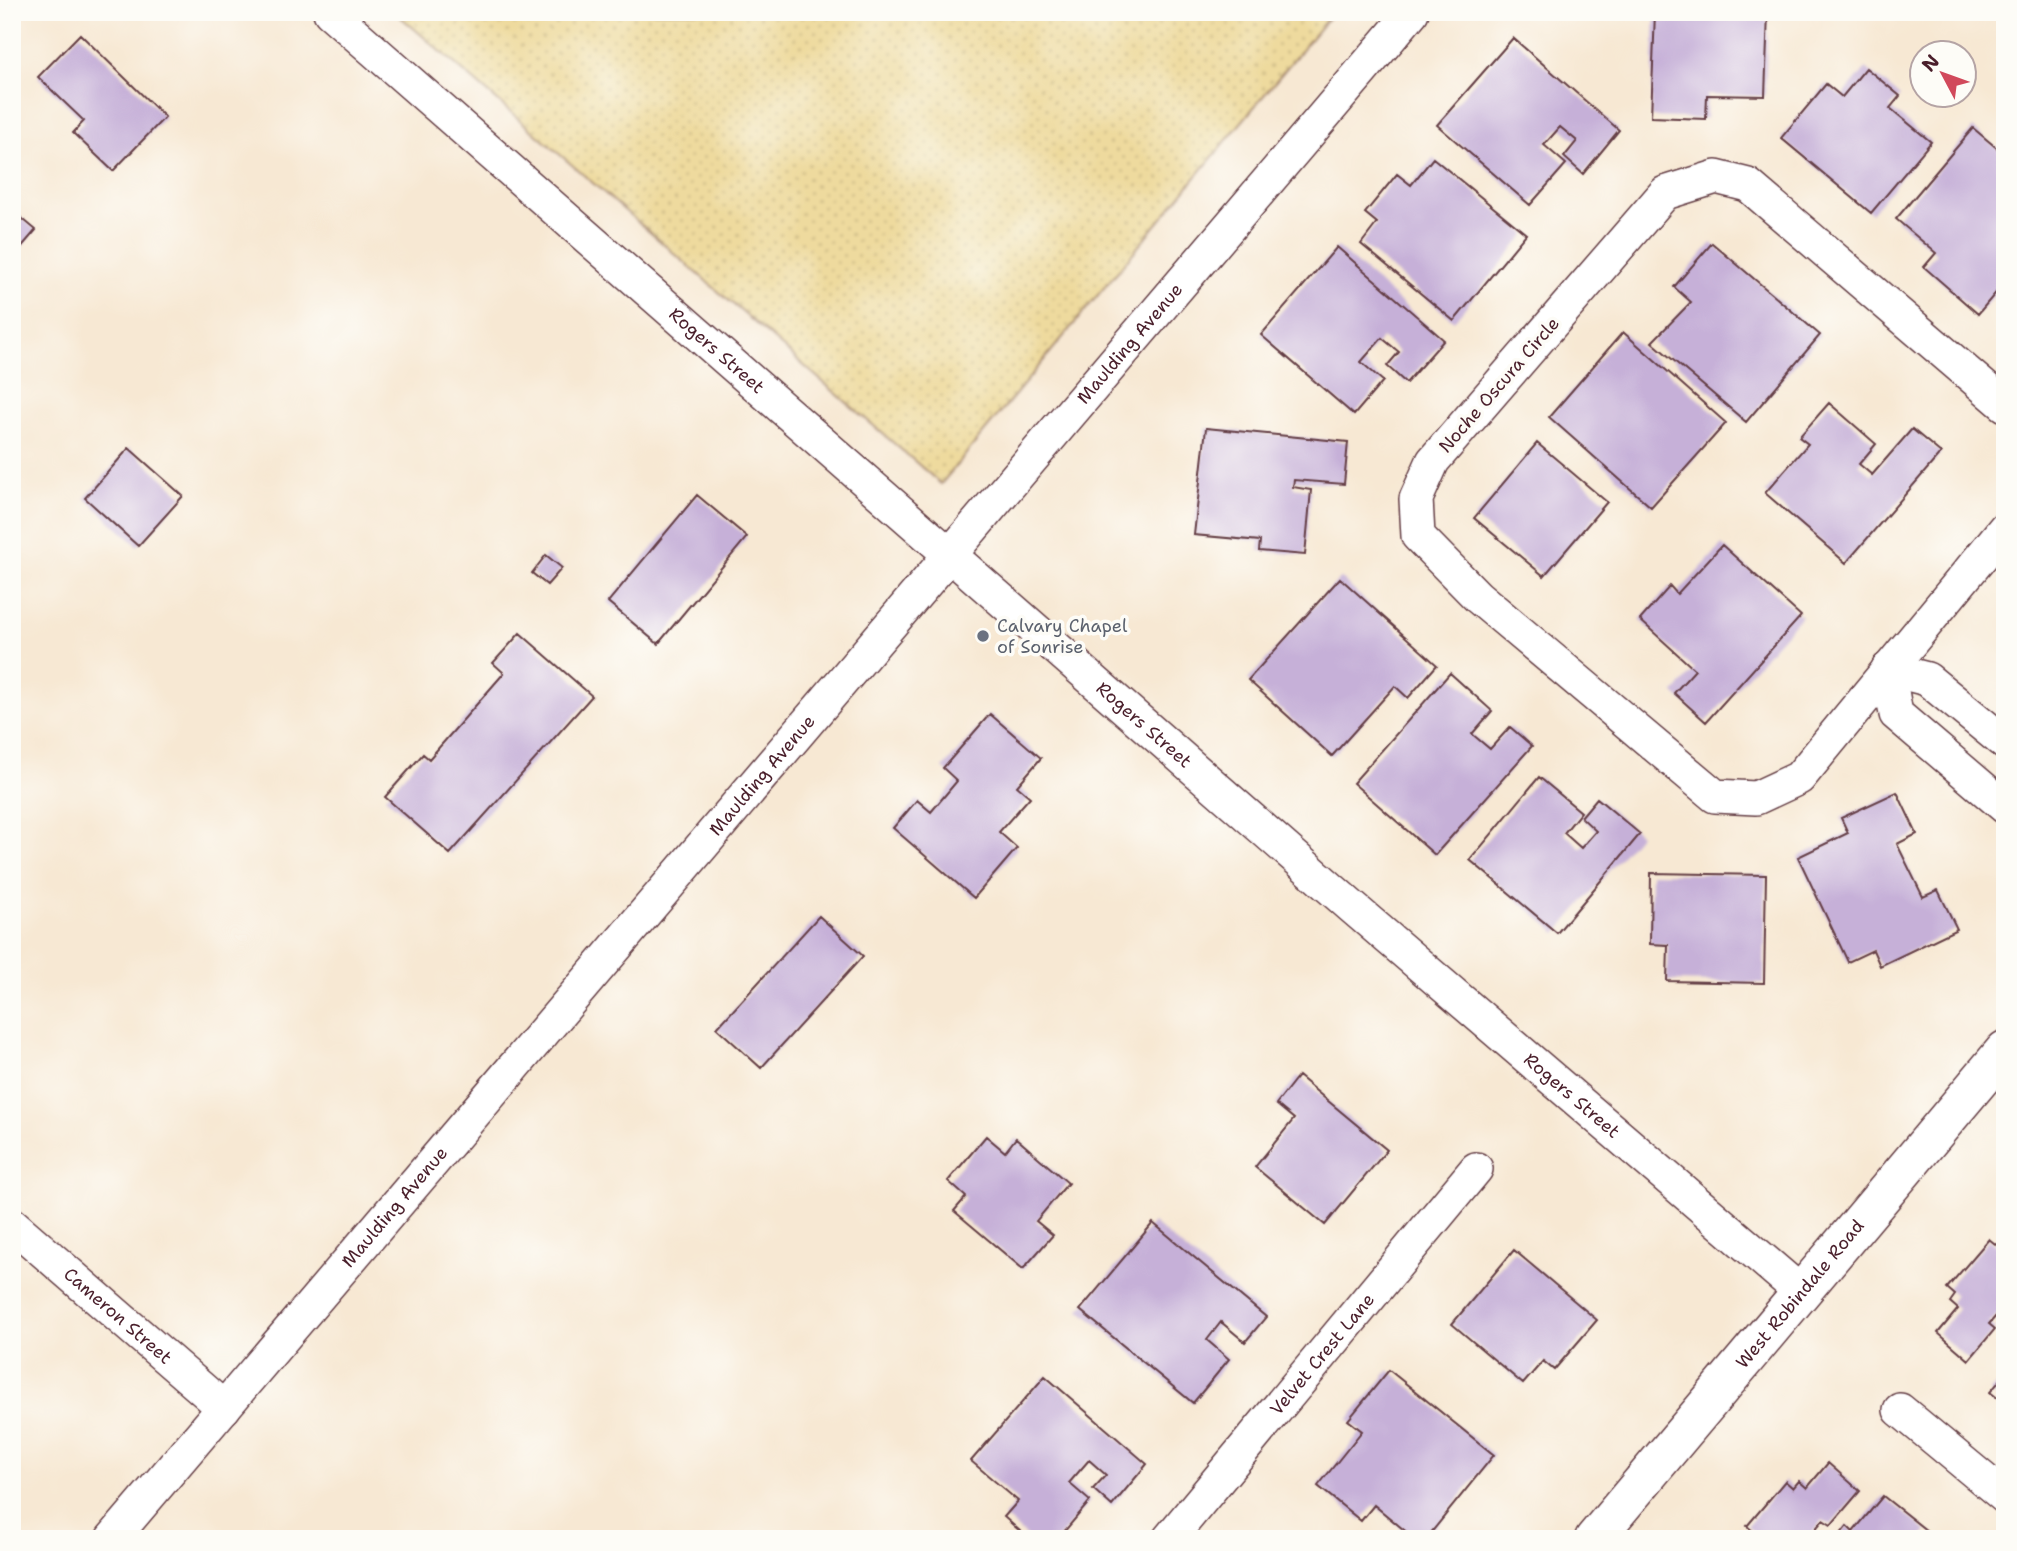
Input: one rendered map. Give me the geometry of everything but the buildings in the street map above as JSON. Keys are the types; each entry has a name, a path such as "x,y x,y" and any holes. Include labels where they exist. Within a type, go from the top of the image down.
{"street":[{"name":"Rogers Street","path":"330,12 1352,907 1802,1293"},
{"name":"Maulding Avenue","path":"112,1539 1412,12"},
{"name":"Noche Oscura Circle","path":"2005,405 1748,185 1716,177 1665,193 1433,461 1416,499 1418,536 1478,597 1715,796 1756,798 1798,778 2005,528"},
{"path":"2005,743 1927,678 1888,669 1896,714 2005,807"},
{"name":"West Robindale Road","path":"1594,1539 2005,1050"},
{"name":"Velvet Crest Lane","path":"1169,1539 1476,1168"},
{"name":"Cameron Street","path":"12,1224 224,1408"},
{"path":"1900,1410 2005,1497"}],"sand":[{"path":"395,12 1333,12 941,484"}],"place":[{"name":"Calvary Chapel of Sonrise","path":"983,636"}]}
